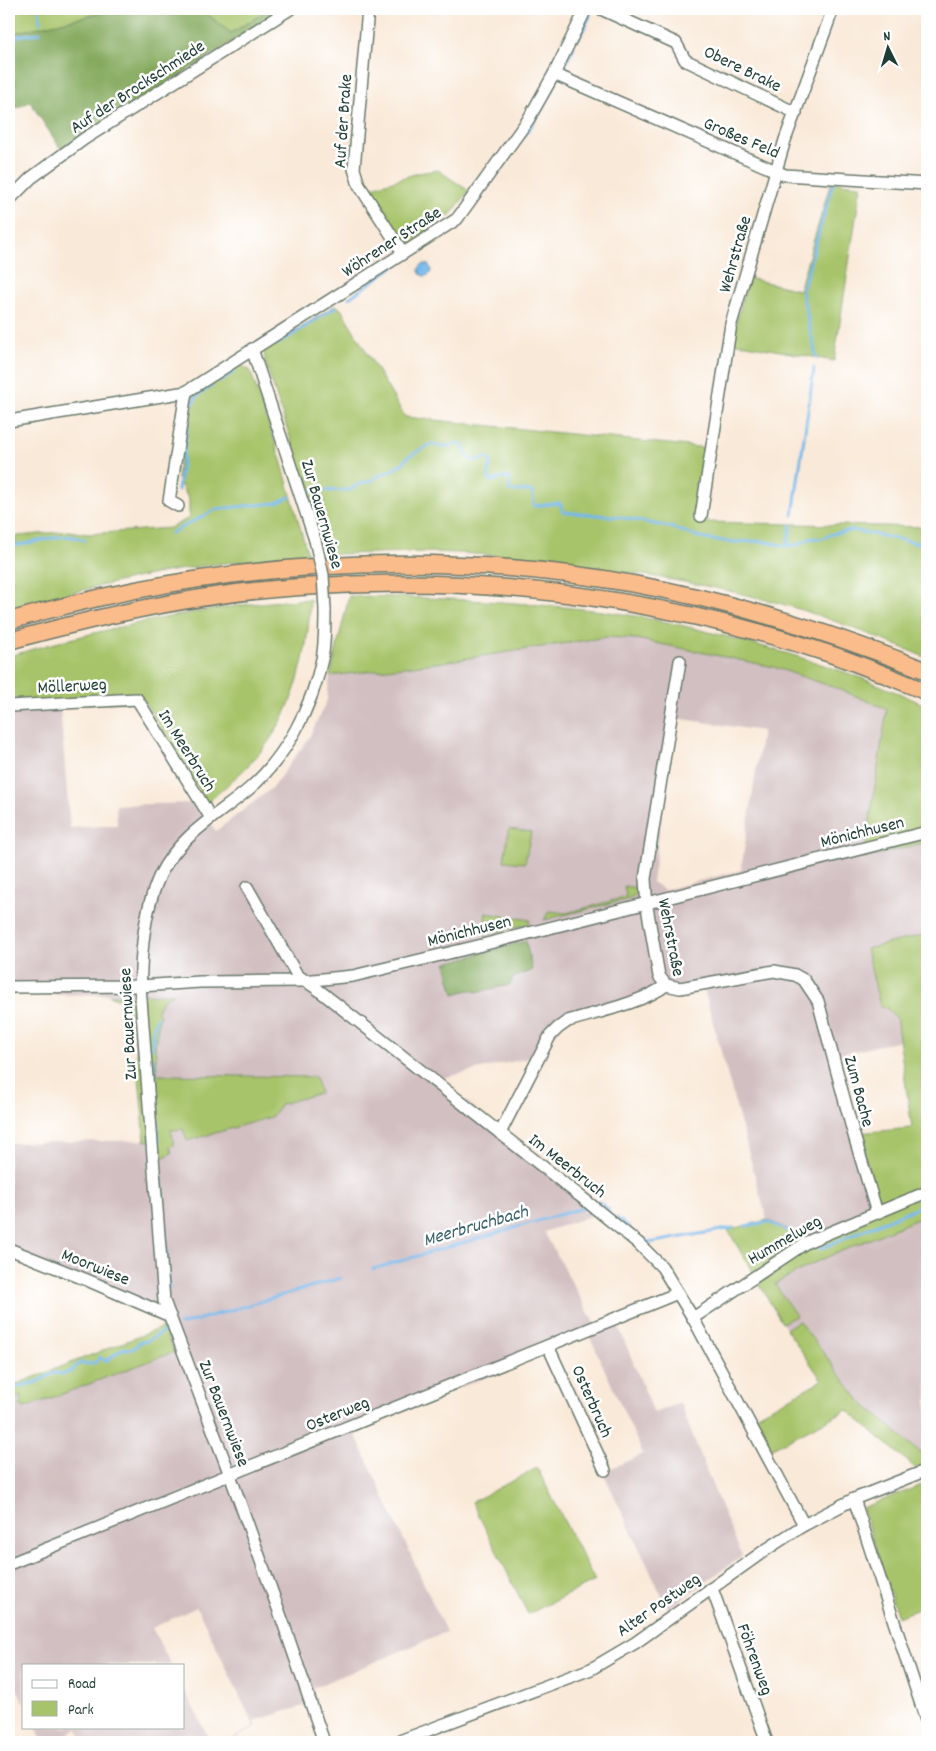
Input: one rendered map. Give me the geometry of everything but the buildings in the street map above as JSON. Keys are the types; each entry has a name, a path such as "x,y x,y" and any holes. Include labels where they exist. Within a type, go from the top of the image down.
{"highway":[{"path":"9,621 50,608 106,596 181,581 244,573 348,565 478,566 634,584 708,599 816,630 879,652 927,672"},
{"path":"9,641 110,615 186,600 246,592 351,584 408,583 477,586 591,597 669,610 805,646 927,692"}],"street":[{"name":"Auf der Brockschmiede","path":"9,200 31,178 84,139 290,9"},
{"name":"Auf der Brake","path":"368,9 354,169 359,185 403,253"},
{"name":"Wöhrener Straße","path":"9,421 186,392 457,219 528,120 554,74 586,9"},
{"name":"Obere Brake","path":"602,9 676,43 685,60 796,113"},
{"name":"Wehrstraße","path":"701,516 727,343 776,172 833,9"},
{"name":"Großes Feld","path":"554,74 785,175 927,184"},
{"name":"Zur Bauernwiese","path":"252,349 315,540 324,575 325,642 310,699 298,725 266,771 250,788 182,843 161,874 147,916 140,986 164,1301 230,1475 324,1742"},
{"path":"178,506 169,501 186,392"},
{"name":"Wehrstraße","path":"500,1133 550,1036 558,1028 568,1021 644,998 666,985 659,976 645,879 680,661"},
{"name":"Im Meerbruch","path":"137,699 211,818"},
{"name":"Möllerweg","path":"9,706 137,699"},
{"name":"Mönichhusen","path":"9,987 140,986 200,982 303,981 353,976 927,832"},
{"name":"Im Meerbruch","path":"247,887 297,974 303,981 316,988 500,1133 638,1243 662,1267 693,1318 804,1525"},
{"name":"Zum Bache","path":"666,985 680,988 774,971 794,975 804,980 818,1001 876,1213"},
{"name":"Hummelweg","path":"693,1318 808,1242 927,1192"},
{"name":"Moorwiese","path":"9,1249 170,1316"},
{"name":"Osterweg","path":"9,1564 678,1293"},
{"name":"Osterbruch","path":"548,1346 605,1470"},
{"name":"Alter Postweg","path":"397,1742 591,1668 635,1643 804,1525 854,1499 927,1470"},
{"path":"854,1499 927,1723"},
{"name":"Föhrenweg","path":"710,1589 714,1594 767,1742"}],"shaded area":[{"path":"607,637 636,639 774,667 887,708 865,858 927,842 927,934 866,949 886,1008 896,1017 900,1041 840,1054 858,1133 891,1204 809,1239 767,1220 704,989 675,994 656,992 567,1018 537,1056 438,1079 605,1211 544,1232 598,1330 617,1323 654,1413 680,1403 742,1556 668,1609 603,1472 643,1454 589,1335 354,1431 446,1632 313,1688 316,1702 254,1721 257,1726 226,1742 254,1726 197,1607 152,1628 170,1664 22,1664 22,1699 9,1672 9,1402 29,1393 25,1408 174,1352 162,1324 148,1315 85,1284 9,1254 9,1143 155,1140 170,1146 170,1130 183,1129 187,1141 281,1104 320,1093 315,1077 157,1075 155,1044 156,1031 160,1021 157,1010 160,1003 171,994 9,995 9,708 60,707 70,828 117,825 116,805 195,803 216,831 272,788 309,738 327,700 330,676 436,663","holes":["676,718 762,731 741,870 664,890 652,882","624,886 637,888 635,895 545,919 549,911 566,913 622,898 626,896","496,921 529,924 484,934 485,927 495,929","532,970 476,992 469,990"]},
{"path":"927,1215 927,1458 861,1402 800,1321 786,1329 782,1323 796,1316 775,1284 818,1261"},
{"path":"185,1692 211,1742 84,1742 77,1729 53,1742 43,1742 36,1728 185,1728"}],"green space":[{"path":"9,9 119,9 9,34"},
{"path":"119,9 201,9 231,33 270,9 283,9 62,151 30,102 9,111 9,34"},
{"path":"201,9 270,9 231,33"},
{"path":"438,170 469,191 451,214 406,247 370,188 418,173"},
{"path":"831,182 861,185 834,361 731,342 748,278 799,290"},
{"path":"336,305 341,309 405,417 708,448 698,520 704,522 927,527 927,658 811,613 771,601 662,578 491,555 427,552 329,554 265,362 264,350"},
{"path":"240,365 250,370 281,460 308,555 214,564 183,569 95,587 9,609 9,537 69,531 88,534 170,528 189,518 189,500 177,478 187,407 195,393"},
{"path":"349,596 437,598 524,604 603,611 642,617 701,630 787,653 881,686 927,706 927,842 864,858 887,709 839,689 774,667 636,639 607,637 436,663 330,676"},
{"path":"310,599 303,662 290,703 281,722 257,756 207,803 144,701 9,708 9,656 65,640 151,620 208,610"},
{"path":"509,829 531,832 525,863 504,861"},
{"path":"624,886 637,888 635,895 629,899 544,920 549,911 566,913 622,898 626,896"},
{"path":"486,913 530,920 529,924 485,935 485,927 495,929 496,922 485,920"},
{"path":"927,934 927,1215 818,1261 775,1284 796,1316 782,1323 728,1230 767,1220 809,1239 890,1204 877,1196 858,1133 912,1128 896,1017 886,1008 880,1006 866,949"},
{"path":"526,941 532,970 513,978 510,985 476,992 469,990 454,994 446,963"},
{"path":"173,994 163,1000 157,1010 160,1015 155,1044 157,1075 315,1077 320,1093 281,1104 271,1117 187,1141 183,1129 171,1130 174,1145 170,1146 172,1153 164,1157 158,1156 154,1140 145,1141 134,1024 126,1005 109,995"},
{"path":"799,1321 861,1402 927,1458 927,1478 847,1410 770,1449 754,1417 822,1380 786,1329"},
{"path":"163,1327 174,1352 25,1408 21,1406 20,1402 22,1396 9,1402 9,1387"},
{"path":"537,1468 595,1581 528,1614 472,1502"},
{"path":"927,1483 927,1605 898,1617 862,1508"}],"water":[{"path":"425,264 431,270 425,276 419,270"}],"waterway":[{"path":"39,9 40,23"},
{"path":"579,38 590,16"},
{"path":"9,37 40,33"},
{"path":"562,70 574,47"},
{"path":"534,122 553,89"},
{"path":"517,145 532,125"},
{"path":"481,195 512,153"},
{"path":"816,357 802,291 833,183"},
{"path":"349,298 401,261"},
{"path":"278,344 336,307"},
{"path":"793,515 814,368"},
{"path":"220,381 234,372"},
{"path":"178,490 190,409 197,396 212,386"},
{"path":"310,491 350,490 359,484 371,481 395,469 408,457 431,444 443,447 461,443 472,460 487,458 491,461 488,476 491,481 508,477 510,479 509,491 530,491 533,493 534,506 560,503 563,512 620,517 670,527 705,539 734,542 761,541 787,546 799,544 812,538 821,539 832,534 853,530 927,545"},
{"path":"171,533 217,509 276,503 290,497"},
{"path":"787,546 791,525"},
{"path":"9,546 57,537 76,537 85,540"},
{"path":"152,1048 153,1032 157,1017"},
{"path":"153,1059 155,1081"},
{"path":"155,1091 160,1157"},
{"path":"161,1174 169,1288"},
{"name":"Meerbruchbach","path":"599,1202 609,1210"},
{"name":"Meerbruchbach","path":"820,1249 927,1203"},
{"name":"Meerbruchbach","path":"373,1269 586,1207"},
{"name":"Meerbruchbach","path":"617,1218 629,1227"},
{"name":"Meerbruchbach","path":"745,1226 768,1222 793,1233"},
{"name":"Meerbruchbach","path":"645,1239 649,1243 733,1228"},
{"name":"Meerbruchbach","path":"180,1325 341,1278"},
{"name":"Meerbruchbach","path":"9,1389 37,1382 54,1373 64,1374 72,1371 77,1365 97,1362 99,1357 106,1361 124,1348 134,1348 140,1342 147,1341 166,1330"}]}
